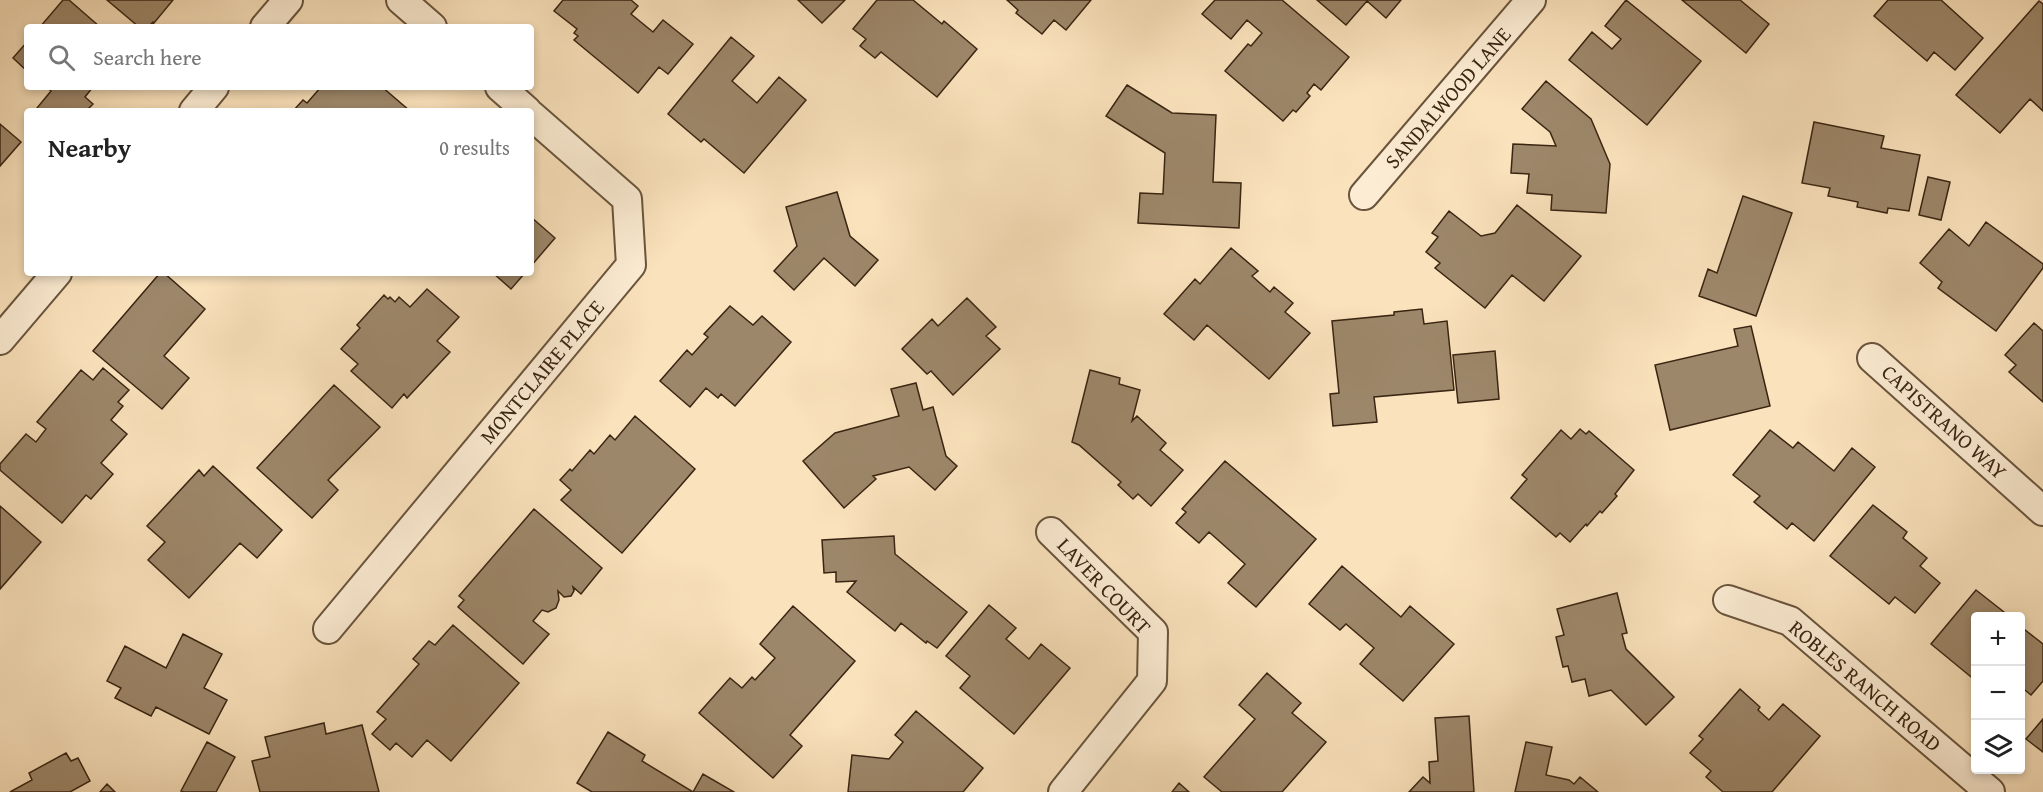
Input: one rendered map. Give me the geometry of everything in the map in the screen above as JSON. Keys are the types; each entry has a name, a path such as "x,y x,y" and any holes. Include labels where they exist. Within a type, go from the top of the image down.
{"street":[{"path":"268,24 288,0"},
{"path":"401,0 429,24"},
{"name":"SANDALWOOD LANE","path":"1364,195 1531,0"},
{"path":"196,108 212,90"},
{"path":"503,90 524,108"},
{"name":"MONTCLAIRE PLACE","path":"328,628 631,265 627,199 534,118"},
{"path":"0,340 54,276"},
{"name":"CAPISTRANO WAY","path":"1872,358 2043,511"},
{"name":"LAVER COURT","path":"1051,532 1153,632 1152,681 1064,792"},
{"name":"ROBLES RANCH ROAD","path":"1728,600 1790,621 1990,792"}],"building":[{"path":"63,0 69,0 97,24 43,24"},
{"path":"107,0 173,0 154,23 135,24"},
{"path":"563,0 631,0 638,6 631,14 653,32 663,20 693,44 668,74 659,67 638,93 574,40 578,36 574,33 577,29 554,11"},
{"path":"798,0 845,0 822,23"},
{"path":"877,0 913,0 942,24 944,21 977,49 937,97 881,52 875,58 860,46 866,39 853,29"},
{"path":"1007,0 1091,0 1066,30 1054,20 1042,34 1016,13 1018,10"},
{"path":"1215,0 1282,0 1349,57 1321,90 1314,84 1307,93 1310,96 1296,112 1293,110 1283,121 1225,71 1248,44 1251,46 1262,33 1247,20 1231,39 1202,14"},
{"path":"1317,0 1401,0 1386,18 1367,1 1346,25"},
{"path":"1626,0 1701,61 1647,125 1569,60 1592,32 1612,49 1621,39 1605,26"},
{"path":"1682,0 1740,0 1769,24 1746,53"},
{"path":"1888,0 1941,0 1983,38 1955,70 1934,52 1927,61 1874,16"},
{"path":"2039,1 2043,4 2043,111 2030,99 2000,133 1956,95"},
{"path":"731,37 754,56 732,81 757,103 779,77 806,100 744,173 704,139 701,142 668,114"},
{"path":"24,45 24,68 13,58"},
{"path":"1546,81 1591,119 1610,164 1606,213 1551,210 1552,195 1527,193 1529,174 1511,173 1513,144 1556,146 1550,132 1522,109"},
{"path":"1127,85 1172,113 1216,115 1213,182 1241,183 1239,228 1138,223 1140,193 1163,194 1165,153 1106,116"},
{"path":"91,90 85,97 93,104 89,108 37,108 51,91"},
{"path":"318,90 386,90 406,108 296,108 303,100 307,103"},
{"path":"1814,122 1884,136 1881,148 1920,155 1909,211 1888,208 1887,213 1857,207 1858,202 1828,196 1830,188 1802,183"},
{"path":"0,124 21,142 0,166"},
{"path":"1928,177 1950,182 1941,220 1919,215"},
{"path":"837,192 850,236 878,260 855,286 824,258 794,290 774,271 797,246 786,207"},
{"path":"1743,196 1792,213 1756,316 1699,296 1708,269 1717,273"},
{"path":"1517,205 1581,256 1544,301 1512,275 1485,308 1435,268 1440,263 1426,252 1438,237 1432,233 1449,211 1481,236 1495,233"},
{"path":"534,220 555,238 534,262"},
{"path":"1986,222 2043,264 2043,268 1996,331 1938,288 1942,282 1920,263 1949,229 1969,246"},
{"path":"1231,248 1258,271 1252,276 1270,292 1274,287 1293,303 1285,312 1310,333 1269,379 1207,325 1194,340 1164,314 1195,279 1200,284"},
{"path":"157,276 167,276 205,309 164,356 189,378 162,409 93,351"},
{"path":"496,276 522,276 511,289"},
{"path":"427,289 459,317 437,341 450,352 407,398 404,394 392,408 351,371 358,364 341,349 360,328 357,325 384,295 395,302 399,297 410,307"},
{"path":"967,298 996,327 986,336 1000,349 953,395 931,371 927,374 902,349 932,319 938,326"},
{"path":"730,306 753,325 762,316 791,342 735,406 721,394 718,398 706,388 690,407 660,381 687,350 692,355 708,337 704,334"},
{"path":"1422,309 1424,324 1447,321 1454,390 1374,397 1377,422 1333,426 1330,394 1339,393 1332,321 1394,315 1394,312"},
{"path":"2034,323 2043,331 2043,402 2009,372 2016,365 2005,355"},
{"path":"1751,326 1770,406 1670,430 1655,365 1738,346 1734,329"},
{"path":"1495,351 1499,399 1458,403 1453,355"},
{"path":"103,368 129,390 118,402 123,406 111,420 127,434 101,463 113,474 91,499 86,495 62,523 0,470 0,464 26,434 36,442 46,429 37,422 81,370 93,380"},
{"path":"1090,370 1120,378 1119,384 1140,390 1132,421 1137,416 1166,443 1160,450 1183,470 1151,506 1138,494 1133,499 1118,485 1121,482 1079,445 1072,442"},
{"path":"916,383 923,410 933,407 946,456 957,466 935,490 909,467 873,476 876,479 844,508 803,461 835,433 899,416 891,389"},
{"path":"334,385 380,427 328,480 338,490 312,518 257,468"},
{"path":"635,416 695,469 622,553 561,500 571,490 560,480 570,469 572,471 590,450 594,454 610,435 615,440"},
{"path":"1580,429 1586,434 1589,431 1634,470 1615,494 1617,496 1602,513 1600,511 1570,542 1560,533 1556,537 1511,498 1527,479 1522,475 1561,430 1571,439"},
{"path":"1770,430 1793,448 1798,442 1834,471 1852,448 1875,467 1814,541 1792,523 1787,529 1754,502 1760,496 1733,475"},
{"path":"1225,461 1316,539 1256,607 1228,583 1245,564 1209,532 1199,543 1176,523 1186,512 1182,509"},
{"path":"213,466 282,530 257,558 240,543 189,598 148,560 165,542 147,526 199,470 204,476"},
{"path":"1873,505 1907,532 1903,538 1927,558 1920,566 1940,583 1915,613 1895,597 1889,604 1830,556"},
{"path":"0,506 41,542 0,589"},
{"path":"534,509 602,568 581,594 573,587 574,591 571,596 564,597 558,591 559,600 556,608 548,612 542,610 533,621 549,634 523,664 458,607 464,600 459,596"},
{"path":"894,536 895,554 967,612 937,648 927,641 926,643 901,623 895,631 847,592 856,581 836,582 836,572 824,573 822,540"},
{"path":"1342,566 1401,617 1410,606 1454,644 1403,701 1360,664 1374,648 1346,624 1340,630 1309,604"},
{"path":"1976,590 2004,612 1971,612 1971,677 1931,644"},
{"path":"1617,593 1627,633 1622,634 1626,649 1674,697 1646,725 1611,690 1589,696 1585,679 1572,682 1568,666 1563,667 1556,637 1564,635 1557,609"},
{"path":"989,605 1016,628 1006,639 1029,659 1041,644 1070,668 1014,734 960,688 970,676 946,656"},
{"path":"793,606 855,661 790,735 802,746 773,778 699,713 730,678 742,688 752,677 755,680 775,658 760,644"},
{"path":"453,625 519,683 451,761 427,740 412,757 396,743 390,750 372,734 386,719 377,712 419,664 413,659 429,641 435,645"},
{"path":"2025,630 2043,644 2043,681 2031,695 2025,690"},
{"path":"183,634 222,654 204,688 227,700 209,734 156,707 151,716 115,698 121,688 107,681 125,646 166,668"},
{"path":"1267,673 1301,703 1292,713 1326,742 1282,792 1222,792 1204,777 1255,719 1239,705"},
{"path":"1740,689 1760,707 1758,710 1769,720 1783,704 1820,736 1772,792 1723,792 1706,777 1711,771 1690,753 1703,739 1699,736"},
{"path":"916,711 983,768 963,792 848,792 852,755 889,759 903,742 895,735"},
{"path":"1469,716 1474,792 1409,792 1423,777 1430,783 1429,762 1438,761 1435,718"},
{"path":"2043,719 2043,752 2026,739"},
{"path":"324,723 326,734 362,725 379,792 260,792 252,761 270,757 265,737"},
{"path":"608,732 645,755 642,761 693,792 592,792 577,783"},
{"path":"207,742 235,757 216,792 181,791"},
{"path":"1526,742 1552,747 1546,775 1569,780 1574,784 1580,777 1598,792 1515,792"},
{"path":"66,753 71,761 78,758 90,781 70,792 10,792 32,780 29,773"},
{"path":"703,774 734,792 693,792"},
{"path":"1179,783 1189,792 1172,792"},
{"path":"107,784 115,792 100,792"}]}
